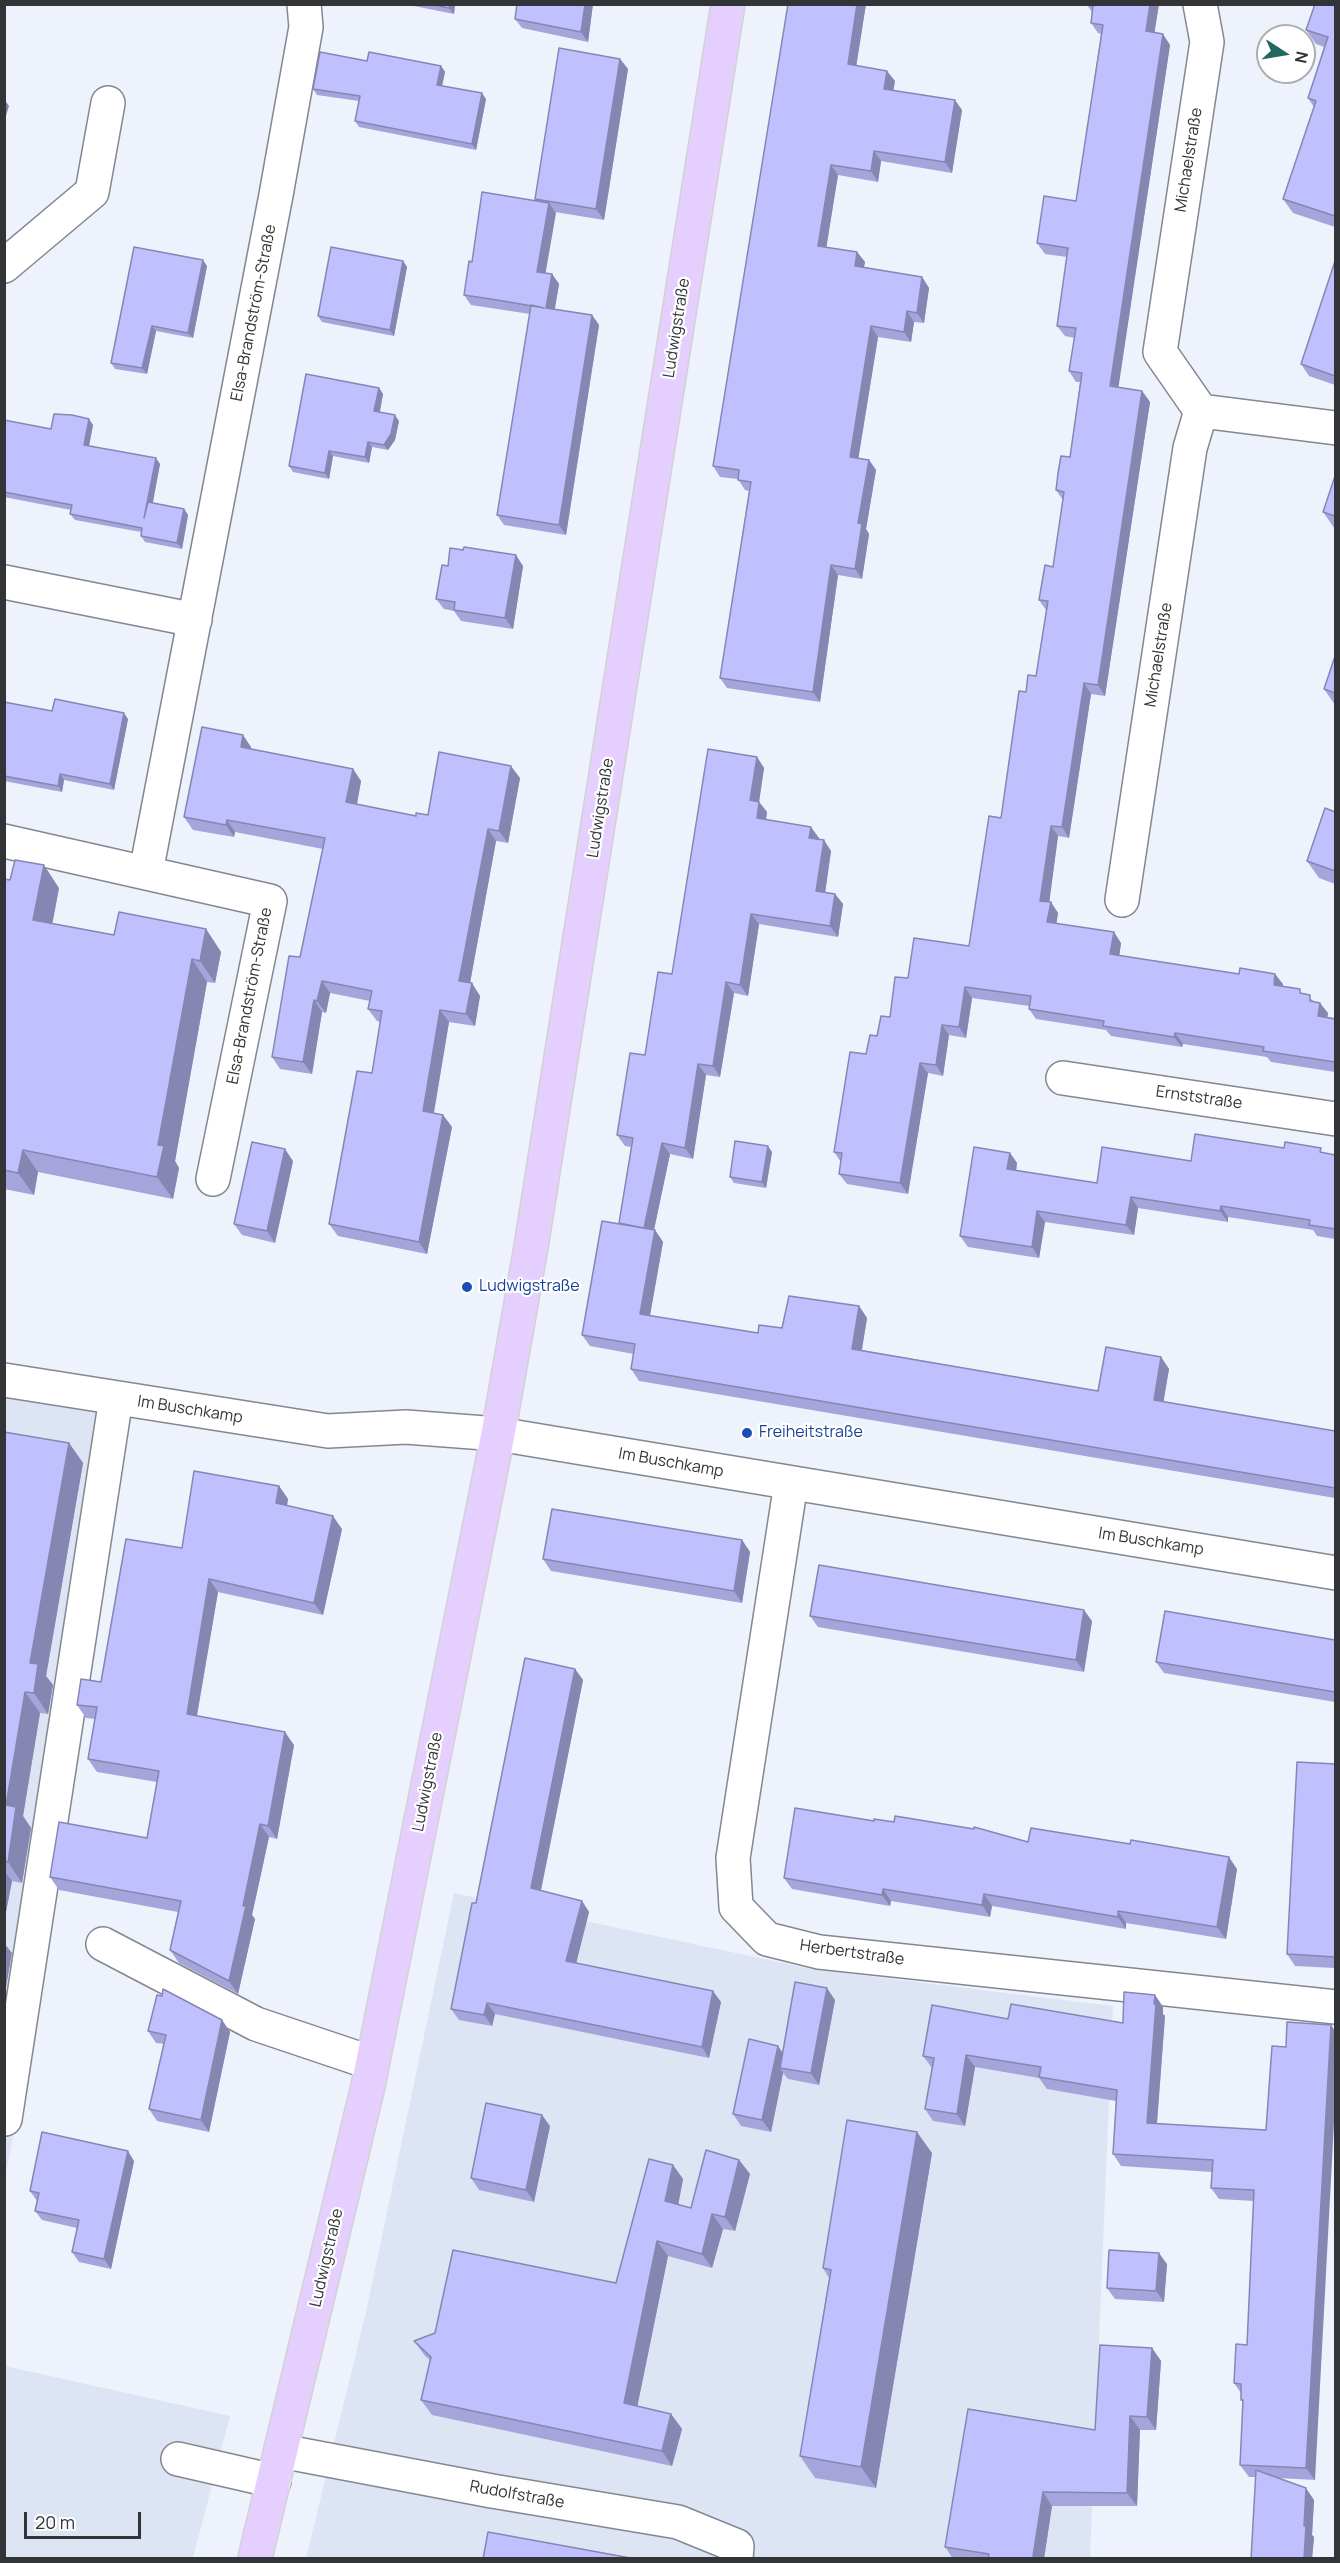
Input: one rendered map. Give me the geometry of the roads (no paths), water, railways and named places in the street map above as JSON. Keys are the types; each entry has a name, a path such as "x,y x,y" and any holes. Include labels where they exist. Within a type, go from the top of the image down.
{"main road":[{"name":"Ludwigstraße","path":"255,2559 372,2063 498,1434 531,1247 728,4"}],"street":[{"name":"Elsa-Brandström-Straße","path":"146,872 306,27 304,4"},
{"name":"Michaelstraße","path":"1122,900 1190,448 1201,411 1160,352 1207,42 1200,4"},
{"path":"4,266 92,192 108,103"},
{"path":"1201,411 1335,428"},
{"path":"4,582 195,620"},
{"name":"Elsa-Brandström-Straße","path":"4,841 270,901 213,1179"},
{"name":"Ernststraße","path":"1063,1078 1335,1119"},
{"name":"Im Buschkamp","path":"4,1380 328,1431 406,1427 498,1434 1335,1573"},
{"path":"5,2119 116,1398"},
{"name":"Herbertstraße","path":"791,1483 733,1858 736,1907 766,1939 819,1952 1335,2007"},
{"path":"103,1944 256,2024 372,2063"},
{"path":"178,2459 278,2466"},
{"name":"Rudolfstraße","path":"278,2466 492,2491 678,2522 738,2546 736,2559"}],"place":[{"name":"Ludwigstraße","path":"467,1287"},
{"name":"Freiheitstraße","path":"747,1433"}]}
